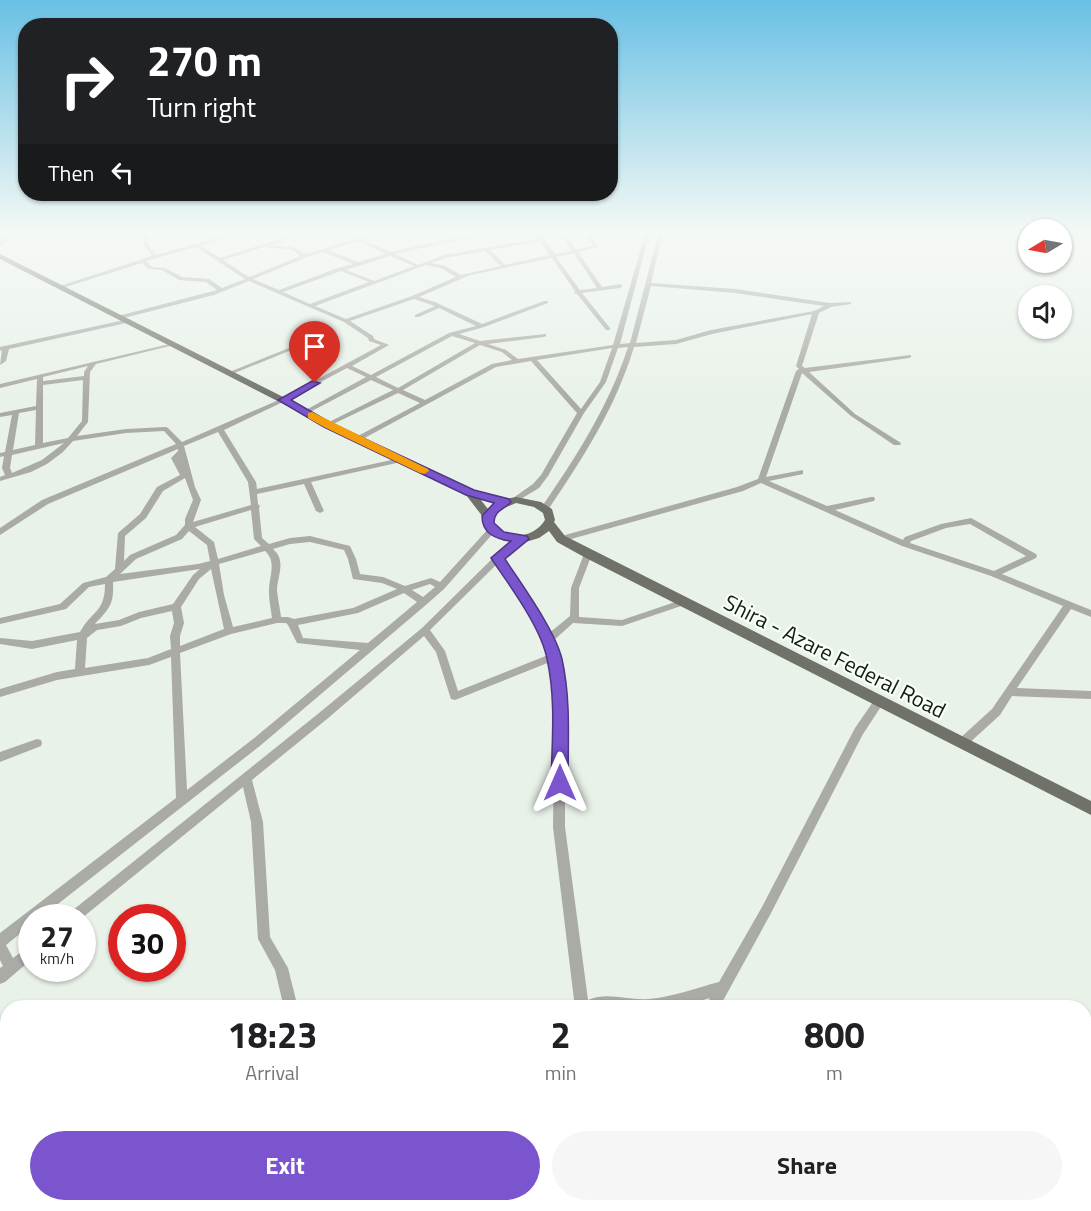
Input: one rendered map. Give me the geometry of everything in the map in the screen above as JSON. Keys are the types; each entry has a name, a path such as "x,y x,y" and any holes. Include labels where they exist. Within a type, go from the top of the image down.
{"main road":[{"path":"61,288 283,400 327,425 470,493 510,501 532,501 545,508 550,516 550,524 544,532 528,538 511,539 492,530 488,523 488,516 494,508 510,501"},
{"path":"470,493 488,516"},
{"name":"Shira - Azare Federal Road","path":"550,524 561,539 588,554 1091,808"},
{"name":"Shira - Azare Federal Road","path":"528,538 561,539"}],"street":[{"path":"217,288 222,291"},
{"path":"120,317 230,288"},
{"path":"0,532 53,498 181,448 283,400 386,345 371,339 346,321 268,288"},
{"path":"278,292 290,288"},
{"path":"309,306 358,288"},
{"path":"346,321 436,288"},
{"path":"573,288 609,329"},
{"path":"576,292 605,288"},
{"path":"510,501 536,486 544,476 581,413 603,382 632,288"},
{"path":"545,508 603,414 620,380 632,346 646,288"},
{"path":"691,288 735,291 830,305 849,303"},
{"path":"414,297 482,326"},
{"path":"306,412 451,334 482,326 546,302"},
{"path":"359,439 494,365 616,346 676,342 768,320 816,312 830,305"},
{"path":"417,316 439,306"},
{"path":"816,312 799,366 853,415 897,443"},
{"path":"0,363 3,361 3,349 129,321"},
{"path":"451,334 504,351 516,361"},
{"path":"327,425 398,390 480,343 544,335"},
{"path":"40,380 172,344"},
{"path":"230,373 296,347"},
{"path":"761,480 799,371 909,356"},
{"path":"533,359 581,413"},
{"path":"0,479 39,467 70,441 76,429 85,423 87,372 93,364"},
{"path":"347,366 425,403"},
{"path":"0,386 40,380 87,378"},
{"path":"39,446 40,380"},
{"path":"0,415 40,407"},
{"path":"9,476 4,454 16,412"},
{"path":"4,454 135,429 166,429 181,448 191,488 197,500 189,519 189,526"},
{"path":"220,429 252,482 255,492 258,539 275,555 277,568 273,591 277,620"},
{"path":"118,568 121,535 143,516 160,489 184,476 175,459 181,448"},
{"path":"255,492 401,460"},
{"path":"561,539 740,489 761,480 800,472"},
{"path":"732,479 740,489"},
{"path":"761,480 905,544 994,573 1091,614"},
{"path":"307,482 320,511"},
{"path":"827,509 871,498"},
{"path":"80,672 83,635 111,598 109,580 118,568 142,551 178,537 189,526 256,506"},
{"path":"905,544 908,539 944,526 971,521 1033,556 994,573"},
{"path":"189,526 211,544 229,631"},
{"path":"0,942 256,742 424,602 441,587 492,530"},
{"path":"90,904 246,779 425,630 498,558 528,538"},
{"path":"0,621 63,606 86,585 198,567 290,541 310,539 347,548 356,577 383,580 405,589 424,602"},
{"path":"548,640 575,617 575,588 588,554"},
{"path":"498,558 548,640 554,657 560,696 560,827 583,1000"},
{"path":"0,641 14,645 32,645 83,635 94,627 121,623 139,615 176,607 196,577 215,561"},
{"path":"292,623 356,611 405,589 431,581 441,587"},
{"path":"572,620 622,623 684,602"},
{"path":"962,743 996,712 1069,605"},
{"path":"176,607 179,623 176,636 182,800"},
{"path":"0,693 80,672 150,661 229,631 277,620 288,620 292,623 300,641 368,647"},
{"path":"425,630 440,651 455,696 554,657"},
{"path":"0,650 14,645"},
{"path":"1009,692 1091,695"},
{"path":"716,1000 766,911 859,731 879,702"},
{"path":"0,756 37,743"},
{"path":"246,779 257,822 264,939 280,968 289,1000"},
{"path":"0,947 11,967"},
{"path":"0,977 18,961"},
{"path":"673,1000 722,988"}],"slow traffic":[{"path":"312,415 327,425 424,471"}],"route":[{"path":"315,383 283,400 327,425 470,493 505,502 494,508 488,516 488,523 492,530 500,536 523,539 498,558 535,616 554,657 560,696 560,783"}]}
